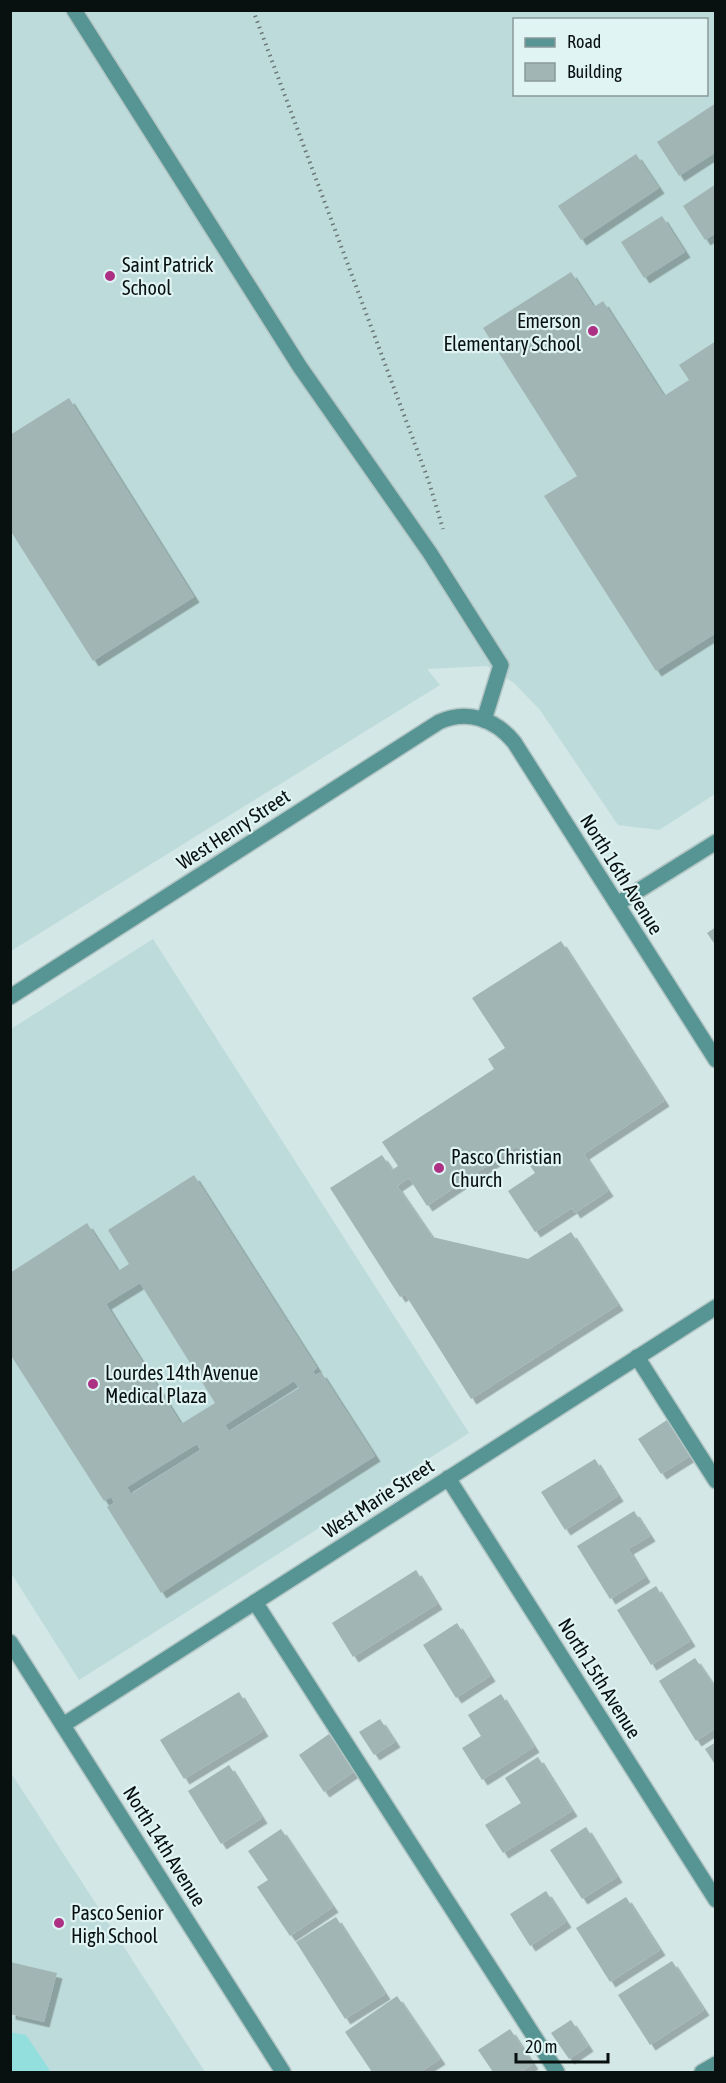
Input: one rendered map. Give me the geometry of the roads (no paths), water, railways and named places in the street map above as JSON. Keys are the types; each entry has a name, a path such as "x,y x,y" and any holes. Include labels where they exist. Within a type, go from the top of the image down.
{"street":[{"path":"74,10 300,367 430,553 501,665 484,720"},
{"name":"West Henry Street","path":"10,997 439,722 457,716 484,720"},
{"name":"North 16th Avenue","path":"484,720 496,724 514,742 716,1060"},
{"path":"617,904 716,842"},
{"name":"West Marie Street","path":"63,1725 716,1307"},
{"path":"637,1357 716,1481"},
{"name":"North 15th Avenue","path":"448,1478 716,1900"},
{"path":"255,1602 557,2073"},
{"name":"North 14th Avenue","path":"10,1642 284,2073"},
{"path":"702,2073 716,2064"}],"place":[{"name":"Saint Patrick School","path":"110,276"},
{"name":"Emerson Elementary School","path":"593,331"},
{"name":"Pasco Christian Church","path":"439,1168"},
{"name":"Lourdes 14th Avenue Medical Plaza","path":"93,1384"},
{"name":"Pasco Senior High School","path":"59,1923"}]}
